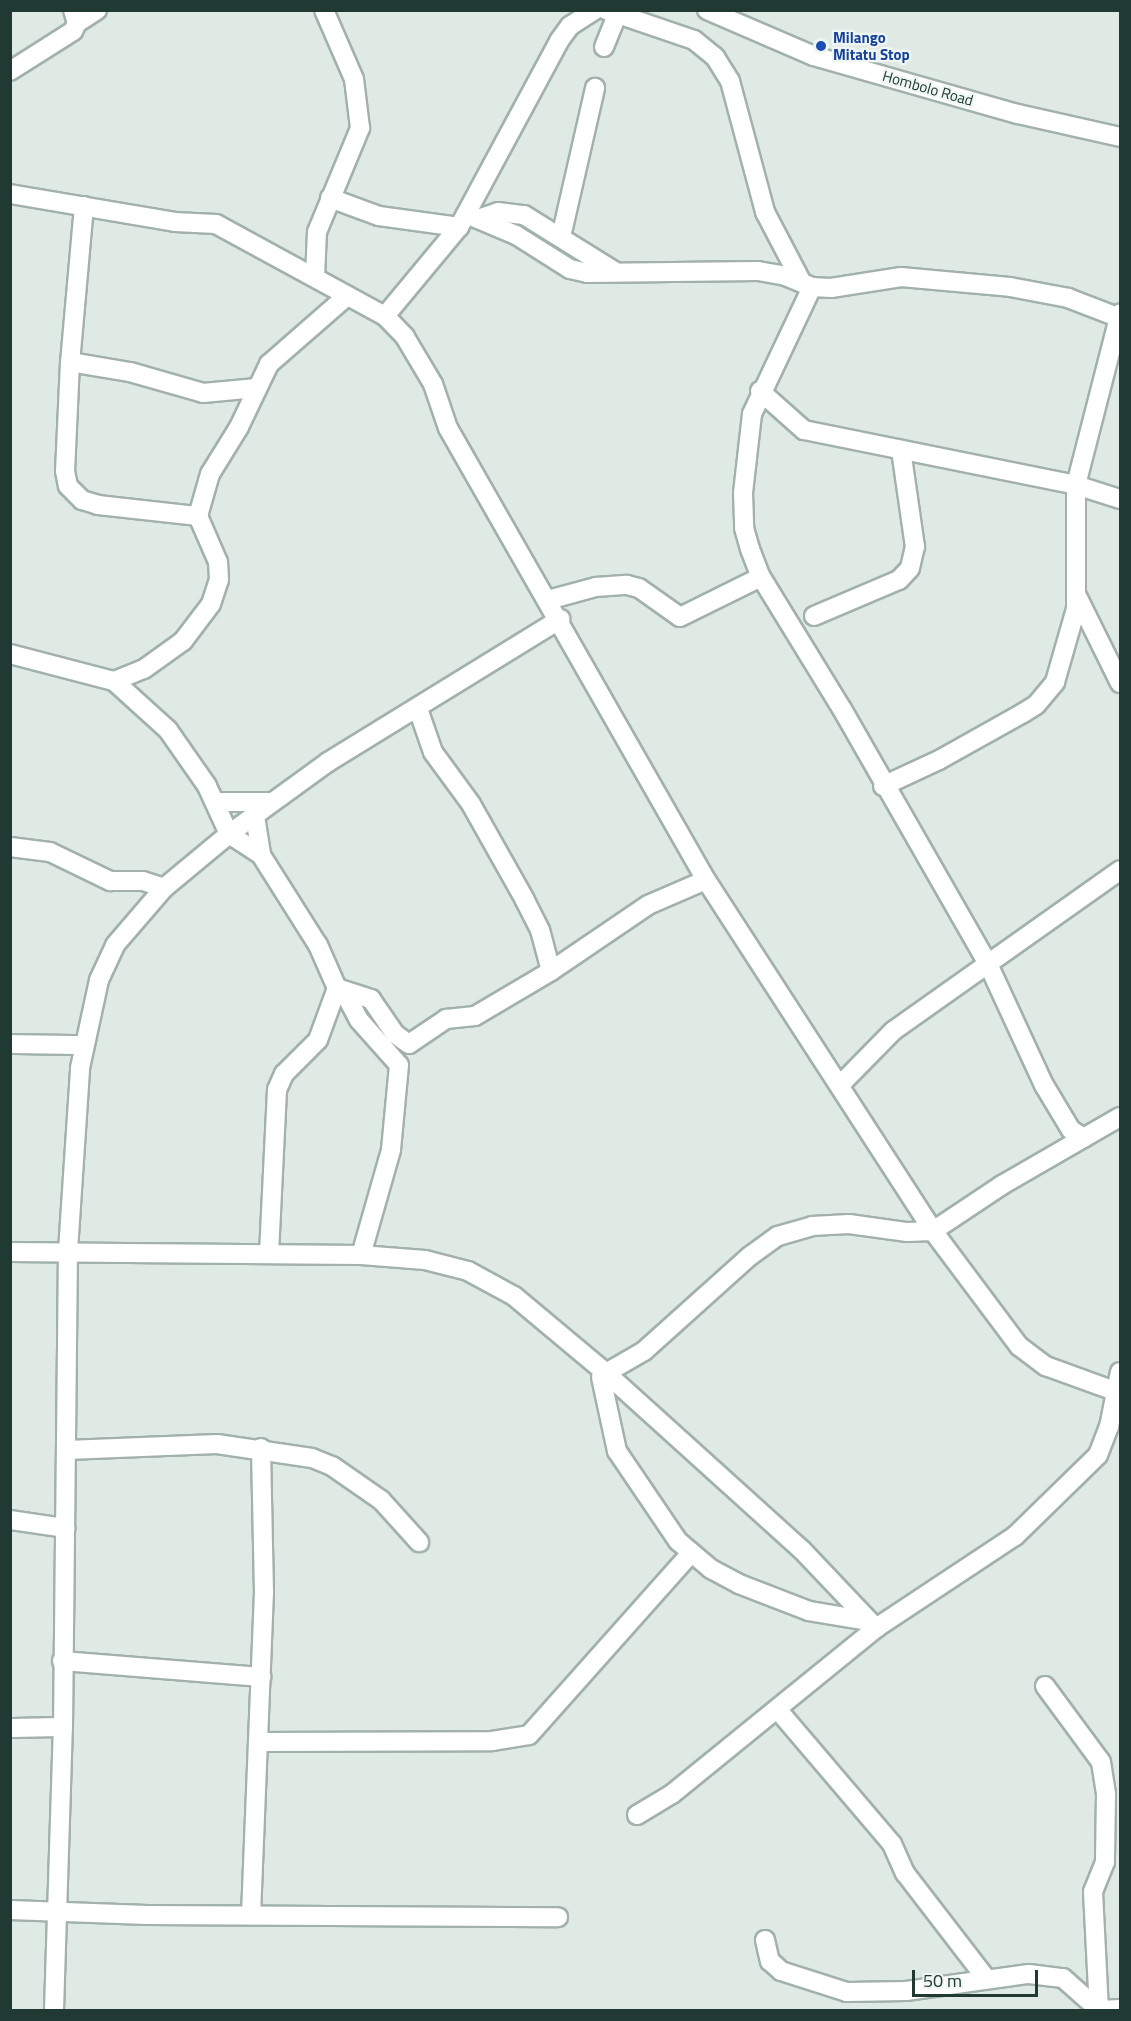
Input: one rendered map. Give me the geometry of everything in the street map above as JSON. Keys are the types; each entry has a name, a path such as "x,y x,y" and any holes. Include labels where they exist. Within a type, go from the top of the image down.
{"street":[{"path":"10,71 68,35 75,17 97,10"},
{"path":"315,277 317,232 352,152 360,110 354,79 324,10"},
{"path":"385,316 468,220 559,41 570,26 595,10"},
{"name":"Hombolo Road","path":"707,10 814,56 1018,114 1120,137"},
{"path":"604,47 612,11 694,40 715,57 730,81 765,212 806,284"},
{"path":"561,237 595,87"},
{"path":"10,194 175,222 216,224 385,316 418,355 448,428 560,619 706,880 841,1084 933,1231 1019,1346 1046,1366 1118,1393"},
{"path":"330,198 379,216 468,220 516,235 570,269 616,273 758,271 831,288 900,277 1010,287 1068,298 1120,317 1076,485 1076,609 1060,669 1051,688 1036,705 939,760 883,786"},
{"path":"84,206 70,362 65,471 74,495 98,505 198,516"},
{"path":"468,220 498,212 516,212 561,237 616,273"},
{"path":"806,284 760,391 748,431 742,493 744,528 760,577 842,709 883,786 989,966 1044,1085 1071,1130 1084,1138"},
{"path":"114,681 144,669 183,641 216,594 218,562 198,516 210,474 239,427 256,388 278,355 347,296"},
{"path":"70,362 130,372 203,393 256,388"},
{"path":"760,391 804,430 1076,485 1120,499"},
{"path":"814,616 898,580 910,568 915,547 901,450"},
{"path":"548,600 590,589 627,585 639,588 680,617 760,577"},
{"path":"1076,594 1120,682"},
{"path":"54,2010 63,1727 68,1251 82,1045 99,980 115,945 164,888 229,834 328,762 418,709 560,619"},
{"path":"10,654 114,681 168,730 216,802 229,834 261,855"},
{"path":"418,709 432,752 471,804 525,900 540,930 551,971"},
{"path":"216,802 272,802"},
{"path":"255,816 261,855 318,945 340,989 359,1020 399,1065 391,1150 361,1255"},
{"path":"10,847 50,852 110,881 143,881 164,888"},
{"path":"841,1084 892,1031 989,966 1120,870"},
{"path":"340,989 371,999 395,1034 410,1044 446,1019 475,1016 551,971 648,905 706,880"},
{"path":"269,1253 277,1090 284,1074 318,1040 340,989"},
{"path":"10,1044 82,1045"},
{"path":"603,1375 644,1352 750,1256 778,1236 812,1226 849,1224 907,1232 933,1231 1120,1117"},
{"path":"10,1251 361,1255 425,1260 489,1280 514,1296 802,1550 872,1624"},
{"path":"637,1815 672,1794 778,1710 872,1624 1015,1536 1089,1467 1105,1442 1118,1393 1120,1372"},
{"path":"603,1375 617,1451 667,1527 691,1553 728,1580 788,1604 872,1624"},
{"path":"67,1450 217,1444 261,1448 332,1466 381,1500 418,1542"},
{"path":"251,1915 264,1593 261,1448"},
{"path":"10,1520 65,1528"},
{"path":"258,1742 492,1741 529,1735 691,1553"},
{"path":"62,1661 261,1677"},
{"path":"1045,1686 1101,1762 1113,1824 1105,1862 1093,1892 1099,2010"},
{"path":"778,1710 892,1844 905,1873 985,1977"},
{"path":"10,1728 63,1727"},
{"path":"10,1910 251,1915 558,1917"},
{"path":"765,1940 770,1961 781,1971 847,1992 906,1991 985,1977 1029,1974 1063,1978 1099,2010 1120,2009"}],"place":[{"name":"Milango Mitatu Stop","path":"821,46"}]}
